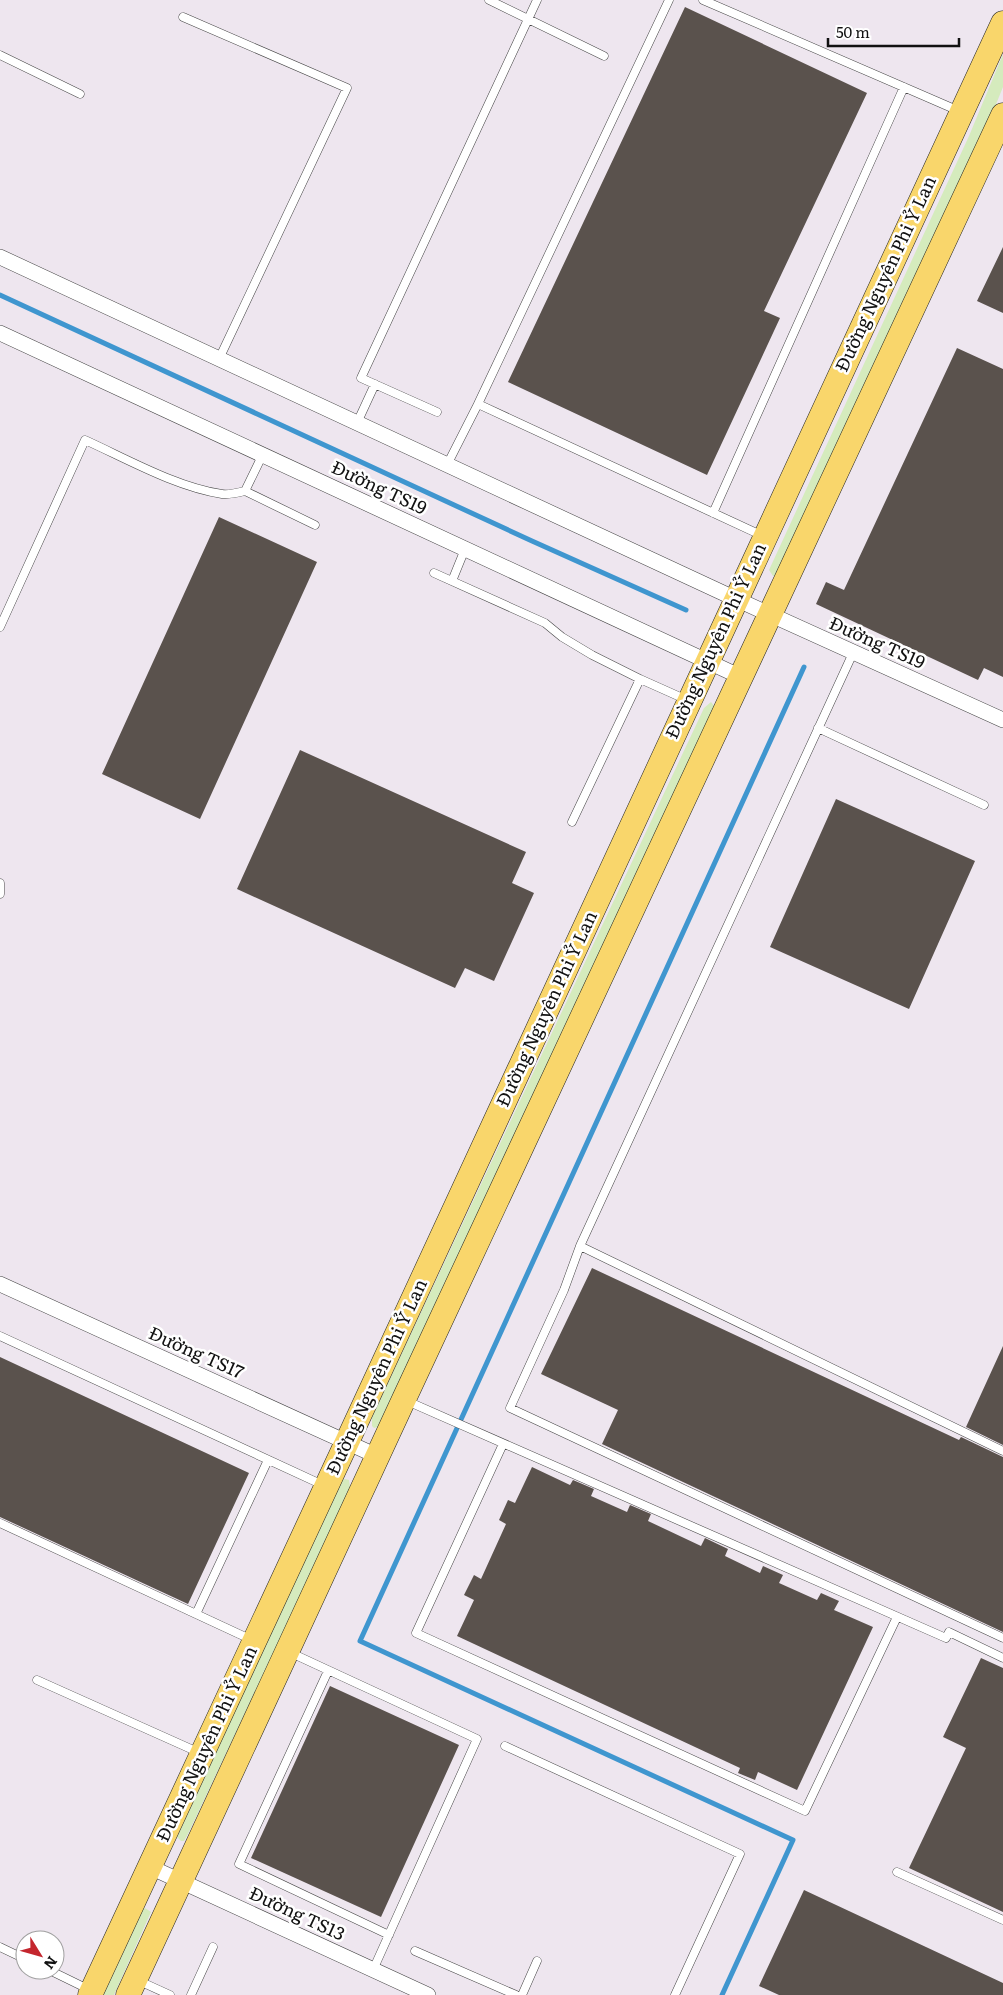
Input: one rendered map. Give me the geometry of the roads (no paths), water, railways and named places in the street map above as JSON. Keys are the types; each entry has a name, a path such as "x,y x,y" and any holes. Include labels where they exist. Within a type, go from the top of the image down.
{"main road":[{"name":"Đường Nguyên Phi Ỷ Lan","path":"91,1993 1003,23"},
{"name":"Đường Nguyên Phi Ỷ Lan","path":"132,1987 377,1456 1003,115"}],"street":[{"name":"Đường TS19","path":"0,257 736,599 1003,720"},
{"name":"Đường TS19","path":"0,333 742,677"},
{"name":"Đường TS17","path":"0,1284 377,1456"},
{"name":"Đường TS13","path":"150,1867 428,1995"}],"lane":[{"path":"489,0 604,56"},
{"path":"437,412 361,378 538,0"},
{"path":"447,465 478,404 669,0"},
{"path":"703,0 961,112"},
{"path":"183,17 346,88 219,359"},
{"path":"0,55 80,94"},
{"path":"713,513 904,88"},
{"path":"357,423 375,384"},
{"path":"478,404 765,537"},
{"path":"0,627 85,440 171,479 203,490 224,494 244,491 314,525"},
{"path":"244,491 263,454"},
{"path":"452,581 465,549"},
{"path":"434,573 545,623 562,637 592,655 689,701"},
{"path":"854,653 580,1246 564,1290 510,1408 1003,1638"},
{"path":"572,822 640,679"},
{"path":"818,728 984,805"},
{"path":"0,882 0,894"},
{"path":"580,1246 1003,1451"},
{"path":"0,1336 326,1487"},
{"path":"404,1399 897,1617 946,1638 949,1632 1003,1658"},
{"path":"503,1444 416,1633 805,1811 897,1617"},
{"path":"196,1614 268,1460"},
{"path":"0,1523 255,1641"},
{"path":"287,1652 477,1739 373,1970"},
{"path":"328,1671 239,1864 389,1935"},
{"path":"37,1680 202,1754"},
{"path":"504,1746 740,1854 675,1995"},
{"path":"897,1872 1003,1920"},
{"path":"0,1947 15,1954"},
{"path":"191,1995 213,1947"},
{"path":"415,1952 516,1995"},
{"path":"522,1995 537,1962"},
{"path":"65,1979 91,1993"},
{"path":"132,1987 170,1995"}],"waterway":[{"path":"0,295 532,541 686,610"},
{"path":"722,1995 793,1840 360,1641 804,667"}]}
